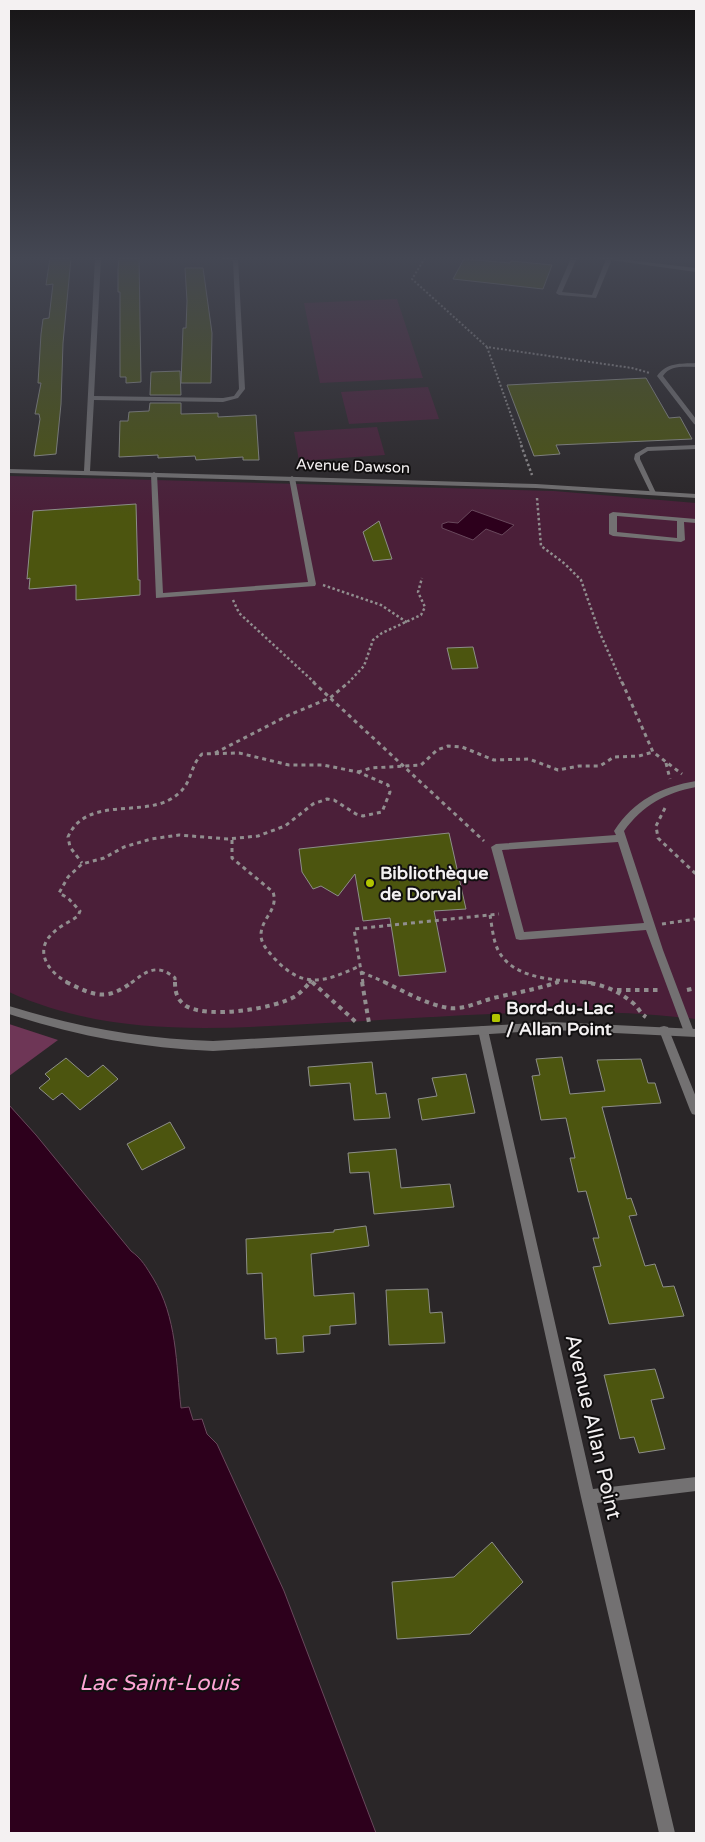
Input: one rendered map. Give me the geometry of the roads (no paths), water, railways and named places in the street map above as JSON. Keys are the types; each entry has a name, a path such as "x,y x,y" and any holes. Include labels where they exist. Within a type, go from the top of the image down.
{"street":[{"path":"87,472 94,344"},
{"path":"91,398 223,400 236,397 242,390 240,344"},
{"path":"696,365 674,366 664,370 660,376 696,423"},
{"path":"653,492 637,459 638,455 647,450 696,447"},
{"name":"Avenue Dawson","path":"9,471 536,486 696,496"},
{"path":"154,474 158,596 312,584 292,478"},
{"path":"680,520 681,540 613,534 613,514 696,521"},
{"path":"9,1010 55,1026 99,1036 172,1045 213,1046 553,1026 664,1030 693,1033 650,926 618,831 630,815 662,791 695,784"},
{"path":"621,838 496,847 520,936 650,926"},
{"name":"Avenue Allan Point","path":"483,1030 588,1497 667,1833"},
{"path":"664,1030 696,1110"},
{"path":"588,1497 696,1484"}],"water":[{"path":"472,510 514,525 502,535 486,529 473,540 442,528 442,524 448,522 458,523"},
{"name":"Lac Saint-Louis","path":"9,1105 131,1251 141,1260 161,1293 167,1308 174,1341 181,1408 189,1407 193,1420 202,1419 207,1434 217,1444 284,1591 376,1833 9,1833"}],"place":[{"name":"Bibliothèque de Dorval","path":"370,883"},
{"name":"Bord-du-Lac / Allan Point","path":"496,1018"}]}
